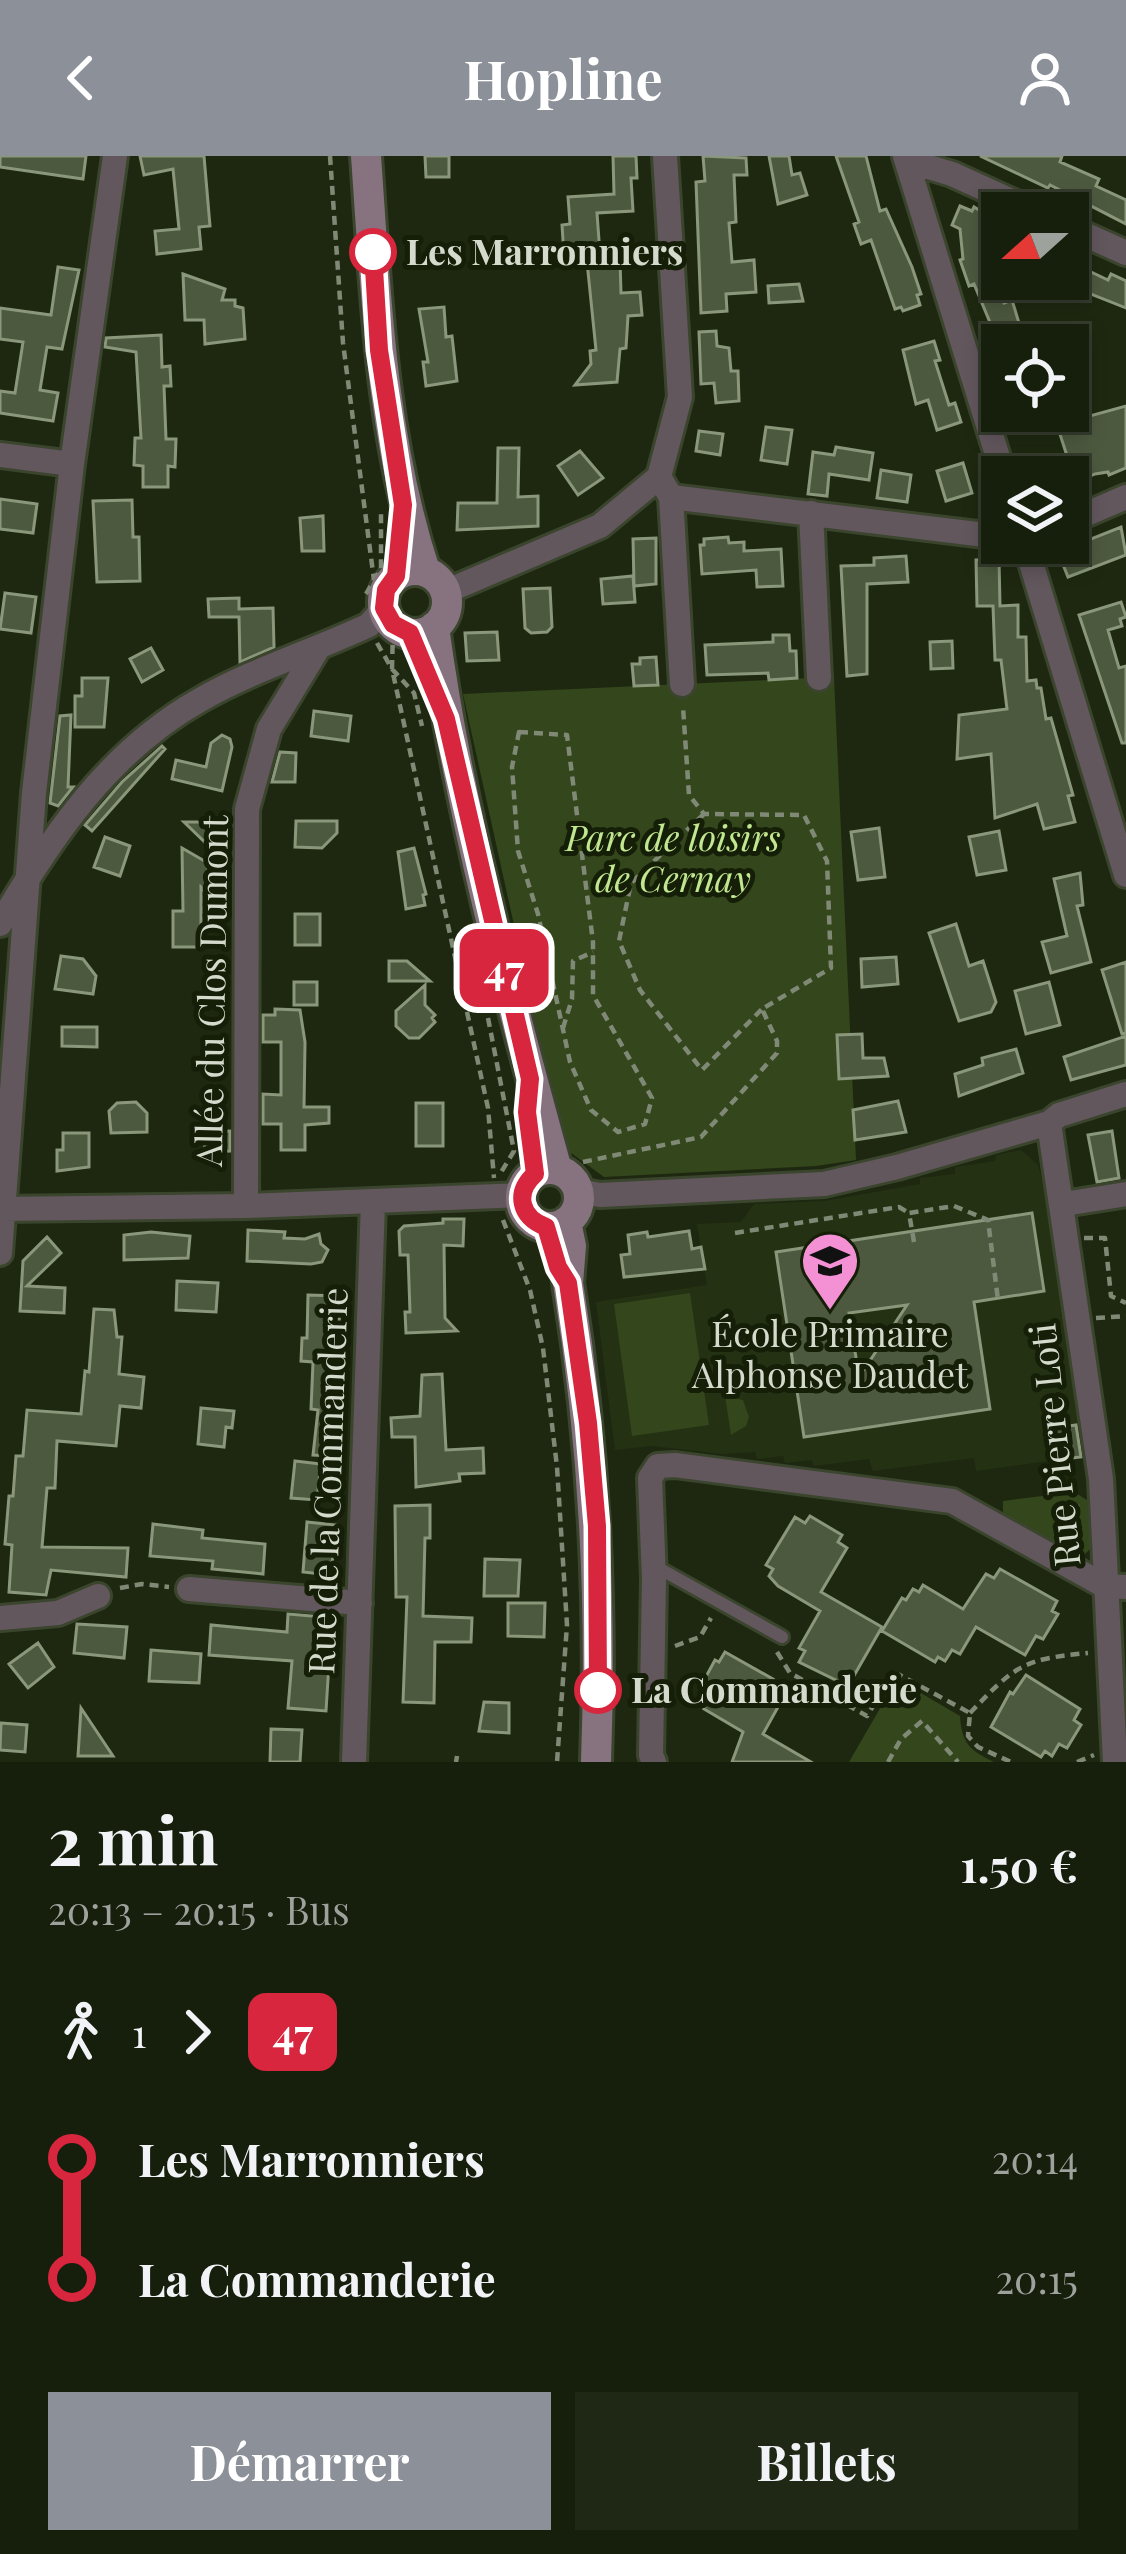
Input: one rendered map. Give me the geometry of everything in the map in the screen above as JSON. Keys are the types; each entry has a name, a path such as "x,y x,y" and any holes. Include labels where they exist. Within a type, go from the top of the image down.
{"street":[{"path":"0,1252 34,793 72,464 115,156"},
{"path":"366,156 403,604 530,1079 545,1181 526,1214 556,1225"},
{"path":"665,156 680,397 665,487 682,684"},
{"path":"907,159 992,192"},
{"path":"907,159 998,456"},
{"path":"1089,236 1126,253"},
{"path":"0,455 72,464"},
{"path":"0,924 94,783 145,738 201,699 317,650 403,604 600,526 665,487 811,513 981,534"},
{"path":"1089,513 1126,497"},
{"path":"811,513 819,678"},
{"path":"1031,564 1126,875"},
{"name":"Allée du Clos Dumont","path":"246,1206 247,809 269,729 317,650"},
{"path":"2,1210 374,1202 545,1181 600,1195 824,1184 1049,1123 1059,1115 1126,1094"},
{"name":"Rue Pierre Loti","path":"1049,1123 1064,1204 1081,1384 1101,1479 1115,1587 1109,1652 1120,1723 1115,1762"},
{"path":"545,1181 578,1204 556,1225 558,1267 568,1283 597,1526 596,1762"},
{"path":"1064,1204 1126,1194"},
{"name":"Rue de la Commanderie","path":"354,1762 374,1202"},
{"path":"654,1762 650,1478 658,1466 952,1501 1115,1587"},
{"path":"189,1589 360,1603"},
{"path":"0,1618 58,1613 98,1596"}],"lane":[{"path":"653,1565 779,1643"}],"path":[{"path":"330,156 343,343 403,604 392,670 488,1108 545,1181 534,1309 557,1468 567,1625 557,1762"},
{"path":"392,507 381,569 403,604 392,670"},
{"path":"392,670 435,725"},
{"path":"682,684 689,795 704,814"},
{"path":"519,732 567,735 593,995 652,1098 645,1124 618,1132 591,1110 562,1029 538,914 518,851 512,766 519,732"},
{"path":"704,814 805,814 827,861 831,968 763,1009 702,1070 640,990 619,941 631,883 704,814"},
{"path":"562,1029 572,999 573,961 592,952"},
{"path":"484,999 514,1150 501,1170 545,1181 701,1137 778,1053 763,1009"},
{"path":"735,1233 899,1208 910,1213 954,1206 988,1220 998,1300"},
{"path":"910,1213 914,1242"},
{"path":"1068,1238 1105,1238 1111,1296 1126,1303"},
{"path":"98,1596 142,1584 189,1589"},
{"path":"653,1654 700,1637 714,1614"},
{"path":"779,1643 790,1673 867,1716 894,1672 970,1712"},
{"path":"1011,1762 978,1747 968,1736 970,1712 1014,1668 1045,1657 1109,1652"},
{"path":"888,1762 901,1739 922,1721 958,1762"}],"shaded area":[{"name":"École Primaire Alphonse Daudet","path":"1021,1150 1038,1165 1050,1208 1084,1456 976,1471 974,1458 873,1471 869,1459 814,1466 812,1460 785,1463 783,1456 757,1459 755,1452 722,1454 652,1446 615,1450 596,1302 707,1285 697,1224 741,1222 754,1204 824,1201 920,1184 920,1178 955,1174 955,1167 995,1161 996,1155"}],"green space":[{"name":"Parc de loisirs de Cernay","path":"834,677 856,1160 604,1177 563,1147 463,694"},
{"path":"690,1293 709,1425 632,1436 614,1304"},
{"path":"725,1396 743,1400 749,1417 746,1426 731,1435"},
{"path":"1074,1492 1087,1500 1092,1547 1080,1559 1003,1520 1003,1501"},
{"path":"897,1679 960,1716 968,1745 994,1762 849,1762"}],"building":[{"path":"0,156 86,156 83,179 0,167"},
{"path":"140,156 204,156 210,226 199,227 201,249 157,254 155,231 179,229 173,169 144,175"},
{"path":"425,156 449,156 449,177 426,177"},
{"path":"613,156 636,156 637,178 631,178 633,211 597,213 600,254 564,256 562,225 570,224 568,197 614,194"},
{"path":"703,156 746,158 747,175 734,175 736,222 729,223 732,262 754,260 756,292 726,294 727,311 701,313 696,182 705,181"},
{"path":"769,156 789,156 792,175 800,173 807,195 778,204"},
{"path":"836,156 866,156 880,211 886,209 912,267 920,305 895,309 871,240 861,244 854,224 859,222"},
{"path":"980,156 1062,156 1060,162 1099,179 1096,186 1126,200 1126,224 1089,205 1089,192 1048,188"},
{"path":"960,206 981,211 981,300 1012,300 1019,323 991,324 974,284 969,286 960,260 960,229 952,225"},
{"path":"620,260 621,293 640,292 642,315 628,316 617,382 575,385 591,364 590,351 596,350 587,262"},
{"path":"58,267 79,270 62,349 47,347 40,390 58,393 53,421 0,413 0,391 15,393 23,342 0,339 0,308 51,315"},
{"path":"1089,271 1108,280 1111,274 1126,281 1126,308 1089,293"},
{"path":"183,274 225,289 222,300 235,300 235,306 243,308 245,339 205,344 204,320 185,320"},
{"path":"799,284 803,301 769,303 768,286"},
{"path":"444,307 457,381 426,386 423,362 428,362 419,309"},
{"path":"716,331 717,346 729,348 731,371 738,371 739,401 716,403 714,383 701,384 699,332"},
{"path":"161,335 162,367 170,366 171,386 164,386 166,439 176,439 175,467 168,466 168,487 143,487 143,466 134,465 135,438 141,438 136,352 105,347 106,338"},
{"path":"934,341 949,405 955,403 961,422 937,430 928,400 916,404 903,350"},
{"path":"1126,406 1126,468 1089,477 1089,456 1067,456 1059,432 1089,432 1089,416"},
{"path":"766,427 792,430 787,464 761,460"},
{"path":"699,431 723,434 720,455 696,451"},
{"path":"836,447 873,453 869,480 829,474 827,496 808,494 813,452 834,455"},
{"path":"498,448 519,448 518,497 538,496 538,526 457,530 458,503 497,503"},
{"path":"580,451 603,478 578,495 558,466"},
{"path":"963,463 972,493 946,501 937,471"},
{"path":"881,470 911,475 907,502 877,498"},
{"path":"0,499 37,504 33,533 0,529"},
{"path":"132,500 140,581 97,582 93,501"},
{"path":"323,516 324,551 302,551 300,518"},
{"path":"1121,527 1126,555 1068,577 1063,564 1089,564 1089,540"},
{"path":"728,537 729,543 744,542 744,551 781,549 783,586 757,587 756,570 702,574 700,545 704,539"},
{"path":"656,538 656,584 634,586 633,539"},
{"path":"906,556 908,582 867,584 867,674 847,676 841,566 874,565 874,558"},
{"path":"976,560 999,564 1000,606 1018,605 1018,637 1026,637 1027,681 1036,680 1041,688 1046,719 1051,718 1073,795 1068,796 1075,822 1044,829 1037,804 995,818 991,754 957,759 959,715 1007,709 1001,660 995,660 993,606 977,606"},
{"path":"633,576 635,602 603,604 601,579"},
{"path":"550,588 552,627 531,633 525,628 523,589"},
{"path":"5,593 36,597 31,633 0,629"},
{"path":"239,598 239,609 273,608 274,647 240,662 239,617 209,617 208,599"},
{"path":"1121,602 1126,617 1120,619 1122,626 1108,630 1119,668 1126,666 1126,743 1122,743 1079,615"},
{"path":"497,632 499,660 467,661 465,633"},
{"path":"773,635 789,635 790,651 796,651 797,678 769,680 768,673 707,675 705,645 773,642"},
{"path":"952,641 953,668 931,669 930,642"},
{"path":"151,648 163,670 142,682 130,659"},
{"path":"656,657 658,685 634,686 632,664"},
{"path":"82,678 108,678 104,727 75,727 75,696 82,696"},
{"path":"314,711 351,716 348,741 311,736"},
{"path":"71,715 68,787 73,787 58,806 50,803 60,716"},
{"path":"222,735 232,747 222,791 172,779 176,760 206,767 211,743"},
{"path":"162,746 165,749 92,831 85,825 122,782"},
{"path":"280,752 296,753 295,782 272,782"},
{"path":"296,821 337,821 337,833 322,848 295,847"},
{"path":"184,822 218,822 217,854"},
{"path":"879,828 885,877 858,880 851,832"},
{"path":"999,831 1006,870 977,875 969,837"},
{"path":"105,837 130,846 120,876 94,867"},
{"path":"182,848 208,863 207,893 201,887 201,947 173,947 173,911 183,911"},
{"path":"414,848 425,905 406,909 398,852"},
{"path":"1080,873 1083,905 1077,906 1091,962 1051,973 1042,942 1067,936 1054,879"},
{"path":"295,914 320,914 320,945 295,945"},
{"path":"956,924 969,966 983,961 996,1002 991,1012 959,1021 929,933"},
{"path":"61,956 83,959 96,976 93,994 55,989"},
{"path":"896,957 898,984 862,987 861,959"},
{"path":"389,961 407,961 430,981 389,981"},
{"path":"1126,962 1126,1033 1122,1034 1102,970"},
{"path":"294,982 317,982 317,1005 294,1005"},
{"path":"1049,982 1060,1025 1026,1034 1015,991"},
{"path":"425,985 425,1005 435,1022 419,1038 409,1038 396,1026 396,1011"},
{"path":"275,1009 300,1010 305,1042 304,1107 329,1107 329,1123 305,1125 305,1150 281,1150 281,1124 263,1124 263,1094 281,1095 281,1042 263,1042 263,1015 275,1015"},
{"path":"62,1027 97,1027 97,1047 62,1046"},
{"path":"862,1034 863,1058 884,1058 888,1076 839,1079 837,1035"},
{"path":"1126,1036 1126,1065 1071,1080 1064,1057"},
{"path":"1016,1049 1023,1073 959,1096 955,1074 983,1065 982,1058"},
{"path":"898,1101 906,1132 855,1140 853,1110"},
{"path":"136,1102 147,1113 147,1132 111,1133 109,1111 117,1103"},
{"path":"416,1103 443,1103 443,1146 416,1146"},
{"path":"230,1131 230,1151 205,1152 204,1132"},
{"path":"1112,1131 1119,1178 1097,1182 1088,1135"},
{"path":"63,1133 89,1133 89,1167 57,1171"},
{"path":"1032,1213 1044,1291 974,1302 990,1409 804,1437 776,1252","holes":["907,1305 859,1377 849,1313"]},
{"path":"443,1219 464,1219 463,1246 444,1245 445,1318 457,1331 406,1333 408,1255 400,1255 399,1231 404,1226 443,1223"},
{"path":"248,1230 285,1232 284,1238 319,1234 328,1250 322,1262 311,1264 247,1261"},
{"path":"689,1231 692,1249 701,1247 705,1269 624,1277 621,1255 630,1254 628,1235"},
{"path":"124,1235 190,1236 188,1258 124,1260"},
{"path":"47,1237 61,1253 27,1286 65,1288 64,1313 20,1311 23,1261"},
{"path":"177,1281 218,1283 216,1312 176,1310"},
{"path":"308,1295 340,1296 339,1328 333,1328 331,1351 330,1380 335,1380 332,1456 313,1455 318,1410 311,1409 313,1362 301,1361"},
{"path":"94,1309 114,1310 117,1337 122,1337 119,1374 144,1377 141,1408 120,1406 116,1446 57,1441 55,1488 47,1488 42,1547 128,1548 126,1577 51,1570 46,1595 9,1592 12,1545 5,1544 9,1496 13,1496 16,1456 23,1456 27,1410 81,1414"},
{"path":"442,1374 446,1450 483,1448 484,1473 459,1474 460,1481 416,1487 415,1437 392,1437 391,1418 420,1416 422,1375"},
{"path":"201,1408 234,1411 224,1447 198,1444"},
{"path":"1076,1425 1081,1457 1052,1460 1048,1429"},
{"path":"295,1461 321,1464 317,1500 291,1498"},
{"path":"430,1505 423,1616 472,1618 471,1642 435,1642 434,1703 403,1702 407,1597 396,1597 395,1506"},
{"path":"810,1516 842,1535 838,1542 847,1548 821,1592 882,1627 848,1686 799,1662 805,1651 799,1648 820,1611 778,1586 769,1576 773,1569 766,1565 795,1517 805,1523"},
{"path":"307,1522 336,1525 331,1575 303,1572"},
{"path":"153,1524 203,1530 202,1538 265,1544 263,1574 212,1569 213,1561 150,1556"},
{"path":"485,1559 520,1560 518,1596 484,1596"},
{"path":"1000,1569 1057,1601 1052,1611 1058,1614 1043,1639 1036,1636 1025,1655 976,1627 960,1654 952,1650 945,1661 938,1657 935,1662 882,1631 913,1589 919,1592 923,1585 963,1609 986,1574 994,1578"},
{"path":"508,1603 545,1603 544,1637 508,1636"},
{"path":"288,1614 324,1617 321,1663 329,1663 326,1711 288,1708 292,1661 209,1655 211,1625 287,1632"},
{"path":"77,1624 127,1627 124,1658 74,1653"},
{"path":"38,1643 54,1667 28,1688 9,1664"},
{"path":"151,1650 201,1654 199,1683 149,1681"},
{"path":"725,1652 773,1679 769,1686 777,1690 770,1702 778,1707 763,1734 811,1762 732,1762 743,1732 704,1709 707,1703 699,1697 715,1660 719,1662"},
{"path":"1026,1675 1080,1709 1074,1720 1081,1725 1067,1748 1059,1744 1052,1756 1045,1751 1041,1757 991,1727 1010,1692"},
{"path":"484,1702 509,1703 509,1733 479,1731"},
{"path":"81,1708 113,1756 78,1756"},
{"path":"1,1723 27,1725 25,1752 0,1750"},
{"path":"271,1729 302,1730 300,1762 270,1762"}],"bus line":[{"name":"47","path":"373,252 379,350 403,505 396,576 386,590 384,608 393,624 410,633 446,719 530,1079 527,1112 535,1174 523,1189 522,1201 526,1214 546,1227 568,1283 578,1345 597,1526 598,1690"}],"place":[{"name":"Les Marronniers","path":"373,252"},
{"name":"École Primaire Alphonse Daudet","path":"830,1312"},
{"name":"La Commanderie","path":"598,1690"}]}
